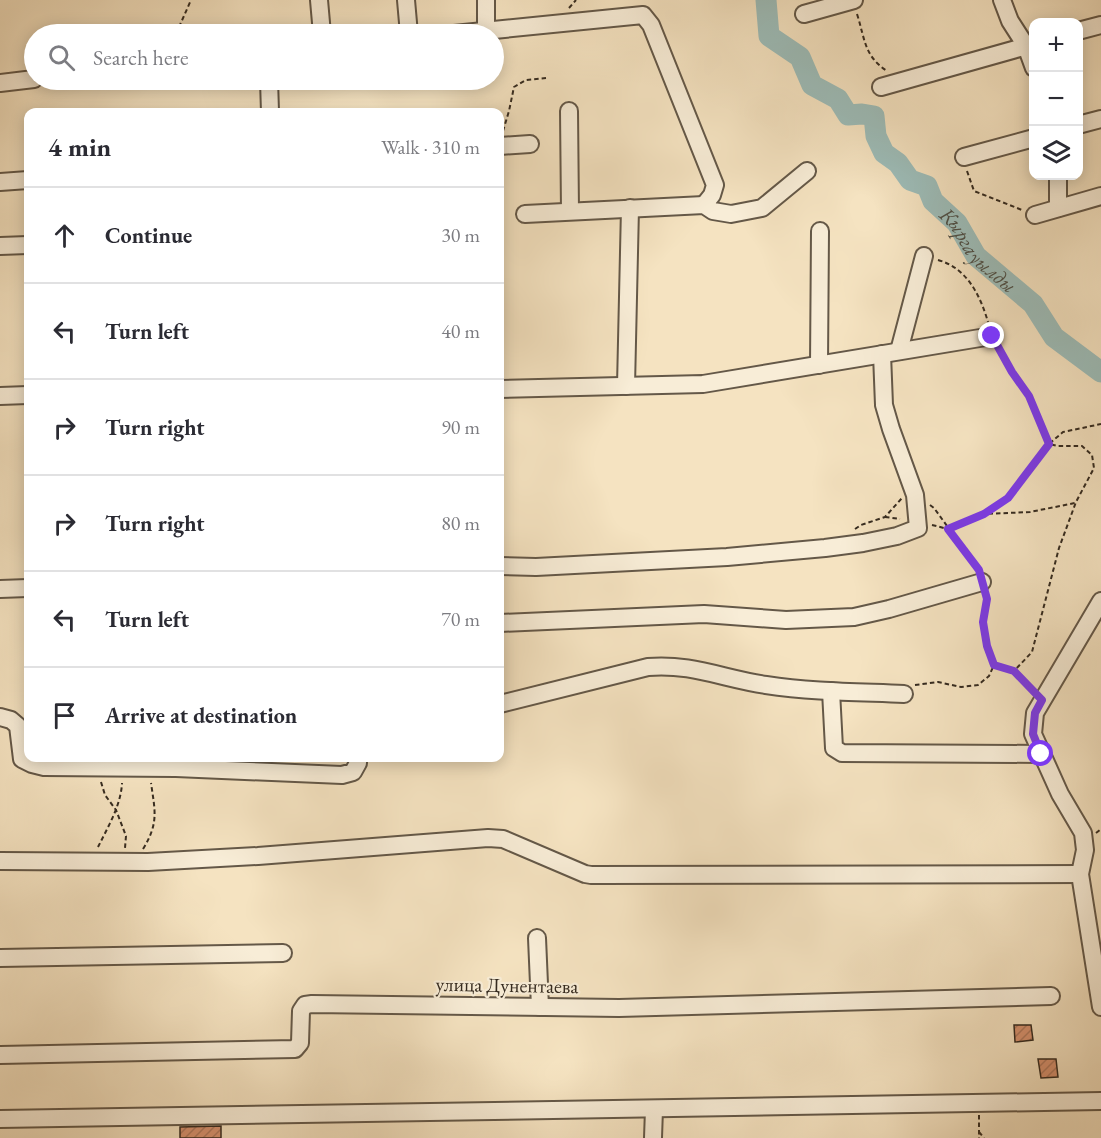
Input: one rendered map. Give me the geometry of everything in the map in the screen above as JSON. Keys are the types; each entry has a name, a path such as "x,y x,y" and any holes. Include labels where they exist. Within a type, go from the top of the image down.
{"street":[{"path":"319,0 321,24"},
{"path":"406,0 408,24"},
{"path":"486,0 486,24"},
{"path":"804,14 853,0"},
{"path":"1002,0 1010,21 1029,44"},
{"path":"504,29 642,15 647,18 715,185 712,195 704,205"},
{"path":"1083,30 1101,25"},
{"path":"881,87 1029,45"},
{"path":"0,83 24,81"},
{"path":"269,90 270,108"},
{"path":"568,111 570,211"},
{"path":"1083,124 1101,119"},
{"path":"964,157 1029,139"},
{"path":"504,146 530,144"},
{"path":"525,214 704,205 713,211 731,214 762,208 807,171"},
{"path":"0,182 24,180"},
{"path":"1058,180 1058,208"},
{"path":"1035,215 1101,196"},
{"path":"626,386 630,208"},
{"path":"819,365 820,231"},
{"path":"0,246 24,245"},
{"path":"899,351 924,256"},
{"path":"504,389 703,384 992,336"},
{"path":"504,566 536,567 727,557 825,548 897,536 918,528 884,405 882,354"},
{"path":"0,396 24,395"},
{"path":"504,623 704,615 786,620 854,617 982,582"},
{"path":"0,589 24,588"},
{"path":"1101,601 1035,713 1033,734 1060,794 1083,833 1085,850 1080,874 1101,1007"},
{"path":"504,703 648,667 664,666 688,667 764,685 831,692 904,694"},
{"path":"831,692 834,748 842,753 1041,754"},
{"path":"0,717 11,720 18,726 24,760"},
{"path":"28,762 44,767 97,768 149,768 176,763 342,775 353,772 358,762"},
{"path":"0,861 129,862 258,856 488,838 503,839 591,875 1080,874"},
{"path":"537,938 540,1007"},
{"path":"0,958 283,953"},
{"name":"улица Дунентаева","path":"0,1055 295,1049 300,1043 302,1011 305,1005 312,1004 619,1008 1051,996"},
{"path":"0,1119 1101,1101"},
{"path":"653,1138 654,1108"}],"path":[{"path":"180,24 191,0"},
{"path":"853,0 870,56 877,64 902,81"},
{"path":"504,130 514,87 526,81 546,78"},
{"path":"964,157 974,191 1035,215"},
{"path":"924,256 950,263 970,281 985,310 992,336 1012,372 1029,396 1049,444"},
{"path":"948,529 984,514 1008,498 1049,444 1063,432 1101,424"},
{"path":"1014,671 1032,652 1059,548 1076,502 1094,468 1092,455 1082,446 1049,444"},
{"path":"852,531 861,525 885,517 909,497 934,508 979,570 987,599 983,622 987,646 994,665 989,676 978,685 961,687 938,682 916,684 904,694"},
{"path":"984,514 1030,512 1076,502"},
{"path":"994,665 1014,671 1042,700"},
{"path":"97,768 105,795 116,810 126,836 129,862"},
{"path":"92,862 116,810 122,791 123,768"},
{"path":"129,862 147,843 154,827 156,814 149,768"},
{"path":"979,1103 979,1138"},
{"path":"979,1132 984,1138"}],"building":[{"path":"1014,1025 1031,1025 1033,1040 1015,1042"},
{"path":"1038,1059 1056,1059 1058,1077 1041,1078"},
{"path":"221,1126 221,1138 180,1138 180,1127"}],"waterway":[{"name":"Кыргауылды","path":"766,0 769,36 800,57 812,85 838,99 848,115 874,116 876,136 884,153 898,163 910,180 927,186 933,201 957,223 976,256 1033,304 1054,337 1101,372"}],"route":[{"path":"992,336 1012,372 1029,396 1049,444 1008,498 984,514 948,529 979,570 987,599 983,622 987,646 994,665 1014,671 1042,700 1035,713 1033,734 1041,754"}]}
